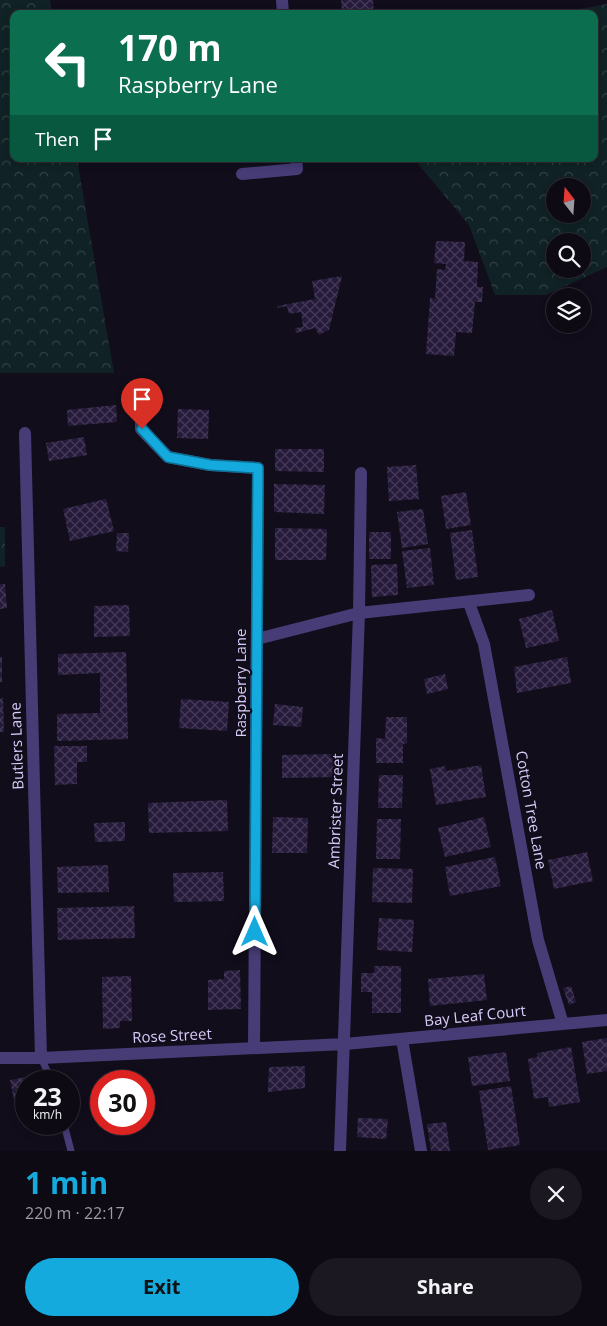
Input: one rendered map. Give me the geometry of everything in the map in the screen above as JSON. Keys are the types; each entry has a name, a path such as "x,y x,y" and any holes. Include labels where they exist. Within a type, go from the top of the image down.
{"street":[{"path":"242,174 297,168 296,162"},
{"name":"Raspberry Lane","path":"141,408 142,429 168,457 210,465 258,468 254,1048"},
{"name":"Butlers Lane","path":"25,434 41,1058"},
{"name":"Ambrister Street","path":"340,1151 359,613 361,473"},
{"path":"257,639 359,613 469,603 529,595"},
{"name":"Cotton Tree Lane","path":"469,603 484,644 538,940 563,1024"},
{"name":"Bay Leaf Court","path":"345,1044 607,1020"},
{"path":"402,1039 421,1151"},
{"name":"Rose Street","path":"0,1058 41,1058 345,1044"}],"lane":[{"path":"41,1058 47,1070"},
{"path":"67,1135 72,1151"}],"green space":[{"path":"0,0 50,0 51,10 10,10 10,162 78,162 114,373 0,373"},
{"path":"607,4 607,267 591,274 591,233 546,233 546,278 583,278 561,288 546,288 546,295 495,295 469,225 416,162 598,162 598,10 573,10"},
{"path":"0,527 5,527 5,566 0,567"}],"building":[{"path":"341,0 373,0 374,10 342,10"},
{"path":"436,241 465,242 464,261 478,262 477,287 483,287 482,302 475,302 472,333 456,332 454,356 426,354 430,298 435,299 437,269 445,270 446,264 434,263"},
{"path":"342,276 329,330 319,335 315,328 296,333 295,328 303,327 301,312 289,314 287,306 278,308 277,306 315,299 312,281"},
{"path":"116,405 117,422 68,426 67,410"},
{"path":"178,409 209,410 208,439 177,438"},
{"path":"84,437 87,455 49,461 46,443"},
{"path":"275,449 324,449 324,472 275,471"},
{"path":"416,465 419,499 389,501 387,467"},
{"path":"274,484 325,485 324,514 274,512"},
{"path":"466,492 471,525 446,529 441,496"},
{"path":"106,499 114,531 70,541 63,509"},
{"path":"423,509 428,544 402,548 397,512"},
{"path":"275,528 327,529 326,560 275,560"},
{"path":"472,530 478,577 456,580 450,533"},
{"path":"369,532 391,532 391,559 369,559"},
{"path":"117,533 129,533 128,552 116,551"},
{"path":"430,548 434,585 407,588 402,551"},
{"path":"397,564 398,595 372,597 371,565"},
{"path":"0,584 5,584 7,608 0,609"},
{"path":"129,605 130,636 94,637 94,606"},
{"path":"552,610 559,641 526,648 519,619"},
{"path":"126,652 128,739 57,741 57,714 100,713 100,673 58,675 58,654"},
{"path":"0,657 2,657 2,682 0,682"},
{"path":"567,657 571,683 517,693 514,667"},
{"path":"445,674 448,689 427,694 424,679"},
{"path":"3,698 4,732 0,732 0,699"},
{"path":"181,699 229,702 227,731 179,728"},
{"path":"275,704 303,707 301,727 273,725"},
{"path":"386,717 407,717 407,743 403,744 403,763 376,763 376,738 385,739"},
{"path":"54,746 87,746 87,762 77,762 77,784 55,785"},
{"path":"334,754 335,777 282,778 282,755"},
{"path":"481,765 486,797 436,805 430,769 445,766 446,771"},
{"path":"379,775 403,775 402,808 378,808"},
{"path":"227,800 228,831 149,833 148,803"},
{"path":"273,817 308,818 307,853 272,853"},
{"path":"484,817 491,847 445,857 438,828"},
{"path":"377,819 401,819 400,859 376,859"},
{"path":"125,822 125,841 95,842 94,823"},
{"path":"587,852 593,881 554,889 548,860"},
{"path":"495,857 501,886 450,896 445,867"},
{"path":"108,865 109,892 58,893 57,867"},
{"path":"373,868 413,869 412,903 372,902"},
{"path":"223,872 224,901 174,902 173,873"},
{"path":"134,906 135,938 58,940 57,908"},
{"path":"379,918 414,920 412,952 377,950"},
{"path":"374,966 401,966 401,1013 372,1013 372,992 361,992 361,973 374,973"},
{"path":"240,970 241,1009 208,1010 208,980 224,979 224,971"},
{"path":"484,974 487,1000 430,1006 428,979"},
{"path":"131,976 132,1021 120,1021 120,1028 103,1029 102,977"},
{"path":"571,986 576,1002 569,1005 563,988"},
{"path":"607,1038 607,1071 587,1074 582,1042"},
{"path":"571,1047 580,1102 549,1107 548,1097 534,1099 528,1059 537,1057 537,1053"},
{"path":"506,1052 510,1081 472,1086 468,1057"},
{"path":"305,1066 305,1088 268,1092 269,1067"},
{"path":"15,1079 15,1100 14,1100 10,1080"},
{"path":"511,1086 520,1145 488,1150 479,1091"},
{"path":"358,1118 388,1119 386,1139 357,1137"},
{"path":"446,1122 450,1151 431,1151 427,1124"}],"route":[{"path":"142,429 168,457 210,465 258,468 255,932"}]}
